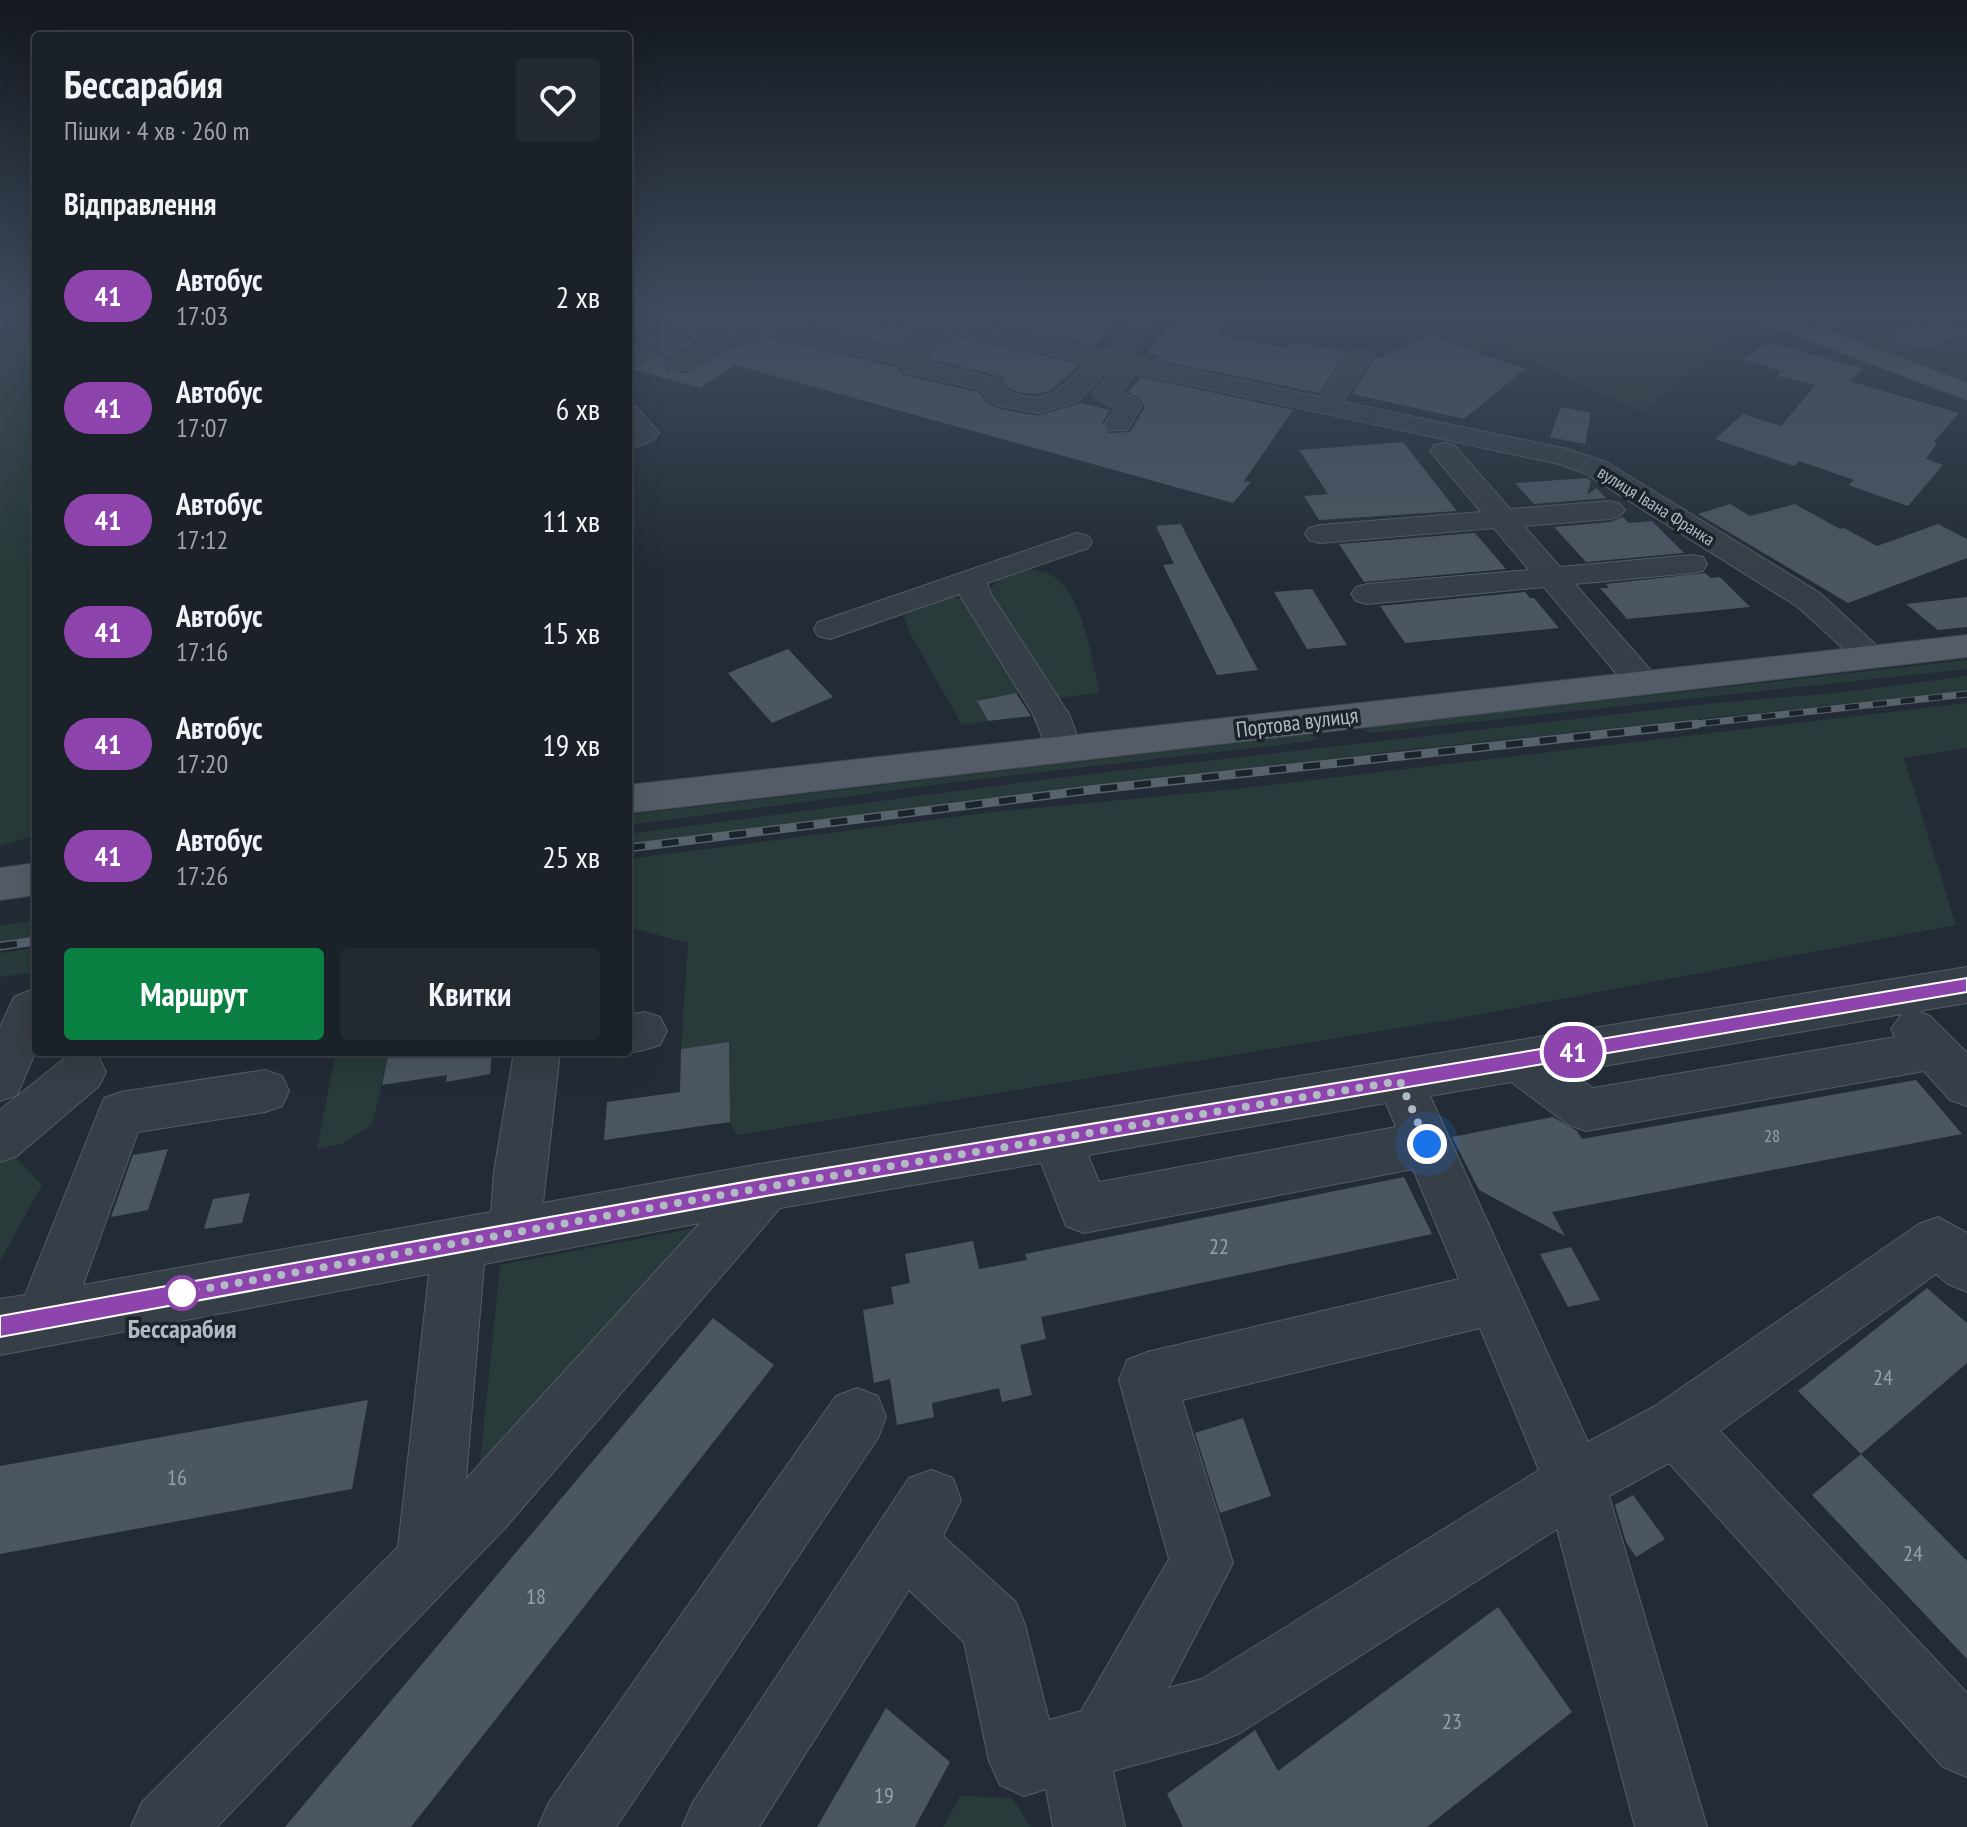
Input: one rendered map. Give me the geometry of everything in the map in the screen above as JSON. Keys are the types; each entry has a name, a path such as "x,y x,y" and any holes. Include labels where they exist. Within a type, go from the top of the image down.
{"main road":[{"name":"Портова вулиця","path":"632,797 1967,646"},
{"path":"0,884 32,880"}],"street":[{"path":"1004,399 1038,406 1049,405 1055,399"},
{"path":"1117,399 1129,405 1118,424"},
{"name":"вулиця Івана Франка","path":"1295,399 1567,457 1596,468 1809,600 1871,656"},
{"path":"1327,406 1331,399"},
{"path":"632,417 646,433 632,440"},
{"path":"1444,451 1642,682"},
{"path":"1320,534 1610,510"},
{"path":"830,629 1077,542"},
{"path":"1367,594 1692,564"},
{"path":"970,579 975,594 1051,714 1064,749"},
{"path":"22,1323 766,1187 1967,985"},
{"path":"1885,1000 1967,1085"},
{"path":"0,1081 32,1009"},
{"path":"1519,1061 1586,1110 1935,1050"},
{"path":"515,1233 519,1172 536,1056"},
{"path":"0,1140 82,1072"},
{"path":"1400,1081 1575,1482 1671,1827"},
{"path":"22,1323 121,1113 265,1091"},
{"path":"1056,1138 1084,1209 1427,1144"},
{"path":"167,1827 485,1504 766,1187"},
{"path":"718,1827 917,1521 993,1625 1024,1761 1216,1709 1575,1482 1676,1427 1938,1242 1967,1266"},
{"path":"428,1563 459,1243"},
{"path":"1089,1827 1088,1743 1202,1563 1147,1380 1494,1298"},
{"path":"574,1827 857,1417"},
{"path":"1676,1427 1967,1743"}],"shaded area":[{"path":"0,399 32,399 32,836 0,846"},
{"path":"1614,399 1657,399 1642,412"},
{"path":"1029,569 1053,576 1072,598 1085,630 1100,693 1057,698 996,605 990,589 1003,575"},
{"path":"945,594 966,601 1025,691 978,701 988,721 962,725 909,632 904,615 918,600"},
{"path":"1967,660 1967,669 1371,733 1365,730 1377,726"},
{"path":"1967,676 1967,691 1395,751 632,846 632,833 1056,778 1706,704 1845,692"},
{"path":"1967,703 1967,748 1904,758 1956,925 1455,1019 737,1135 730,1122 729,1043 681,1049 688,943 632,928 632,858 992,812 1227,790"},
{"path":"1308,735 1319,738 632,824 632,815"},
{"path":"32,921 32,938 0,942 0,926"},
{"path":"32,949 32,973 0,977 0,953"},
{"path":"335,1056 388,1056 372,1125 341,1144 317,1149"},
{"path":"12,1154 42,1185 0,1261 0,1164"},
{"path":"706,1226 480,1463 500,1265"},
{"path":"960,1796 1012,1798 1031,1827 943,1827"}],"building":[{"path":"859,399 984,399 999,409 1038,416 1080,403 1110,410 1102,422 1109,433 1130,432 1145,407 1141,399 1244,399 1293,410 1244,481 1251,482 1233,503"},
{"path":"1376,399 1488,399 1464,419"},
{"path":"1804,399 1912,399 1959,413 1934,442 1937,443 1926,459 1943,465 1908,506 1848,485 1854,480 1799,461 1794,466 1715,439 1743,414 1781,426"},
{"path":"1561,407 1591,413 1585,444 1550,437"},
{"path":"1403,442 1457,511 1319,520 1304,496 1328,494 1299,450"},
{"path":"1587,478 1591,481 1587,495 1596,488 1606,498 1534,504 1515,483"},
{"path":"1730,504 1750,516 1795,504 1877,546 1938,524 1967,539 1967,558 1848,603 1698,514"},
{"path":"1623,517 1629,523 1652,521 1684,553 1586,562 1554,527 1610,522"},
{"path":"1181,524 1258,670 1217,675 1163,565 1174,564 1156,526"},
{"path":"1475,533 1506,569 1364,582 1339,544"},
{"path":"1705,573 1711,578 1720,577 1750,607 1627,619 1600,588 1609,588 1606,584"},
{"path":"1312,589 1347,645 1307,649 1274,592"},
{"path":"1525,592 1534,598 1559,628 1405,643 1380,606"},
{"path":"1967,597 1967,627 1938,630 1906,604"},
{"path":"788,649 833,697 772,723 728,673"},
{"path":"1016,693 1031,716 988,721 977,701"},
{"path":"729,1042 730,1122 604,1140 607,1102 680,1092 681,1049"},
{"path":"388,1056 492,1056 490,1074 446,1082 447,1075 382,1085"},
{"path":"1916,1080 1962,1134 1552,1212 1565,1236 1479,1190 1452,1137 1553,1117 1577,1131 1582,1139"},
{"path":"168,1149 148,1210 111,1217 133,1155"},
{"path":"1404,1177 1432,1234 1041,1317 1046,1339 1020,1345 1032,1395 1002,1402 999,1388 932,1403 934,1417 897,1425 890,1379 874,1383 863,1310 894,1304 891,1287 910,1283 905,1254 973,1241 979,1269 1027,1260 1025,1254"},
{"path":"250,1193 242,1223 204,1229 213,1199"},
{"path":"1571,1247 1600,1300 1568,1307 1540,1254"},
{"path":"1927,1288 1967,1323 1967,1363 1861,1454 1798,1391"},
{"path":"713,1318 774,1365 411,1827 285,1827"},
{"path":"368,1400 352,1489 0,1554 0,1466"},
{"path":"1243,1418 1271,1496 1220,1513 1195,1433"},
{"path":"1861,1454 1967,1561 1967,1659 1812,1495"},
{"path":"1633,1495 1665,1539 1636,1557 1626,1542 1615,1505"},
{"path":"1498,1607 1572,1712 1427,1827 1183,1827 1167,1794 1255,1730 1278,1771"},
{"path":"886,1708 950,1762 915,1827 817,1827"}],"railway":[{"path":"1678,726 1967,694"},
{"path":"632,847 1098,789 1697,724"},
{"path":"0,946 32,942"}],"bus line":[{"name":"41","path":"0,1327 766,1187 1967,985"}],"place":[{"name":"Бессарабия","path":"182,1293"}],"route":[{"path":"182,1293 766,1187 1400,1081 1427,1144"}]}
